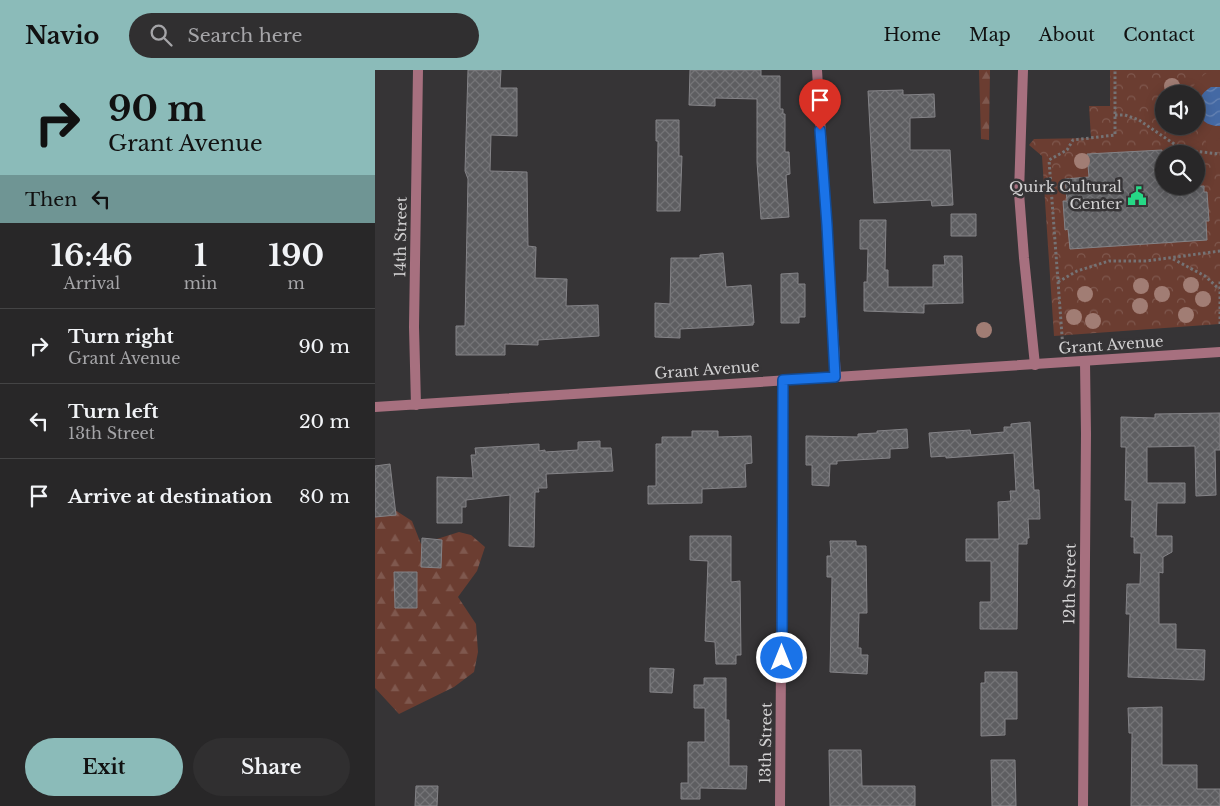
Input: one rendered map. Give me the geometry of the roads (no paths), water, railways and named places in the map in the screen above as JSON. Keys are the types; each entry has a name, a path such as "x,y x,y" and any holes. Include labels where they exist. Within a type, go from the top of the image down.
{"street":[{"name":"14th Street","path":"416,404 414,327 418,70"},
{"path":"817,70 835,377"},
{"path":"1023,70 1019,193 1035,365"},
{"name":"Grant Avenue","path":"375,407 783,380 1064,364 1220,352"},
{"name":"12th Street","path":"1083,806 1085,362"},
{"name":"13th Street","path":"780,806 783,380"}],"water":[{"path":"1211,87 1220,87 1220,126 1205,122 1205,91"}],"place":[{"name":"Quirk Cultural Center","path":"1137,196"}]}
